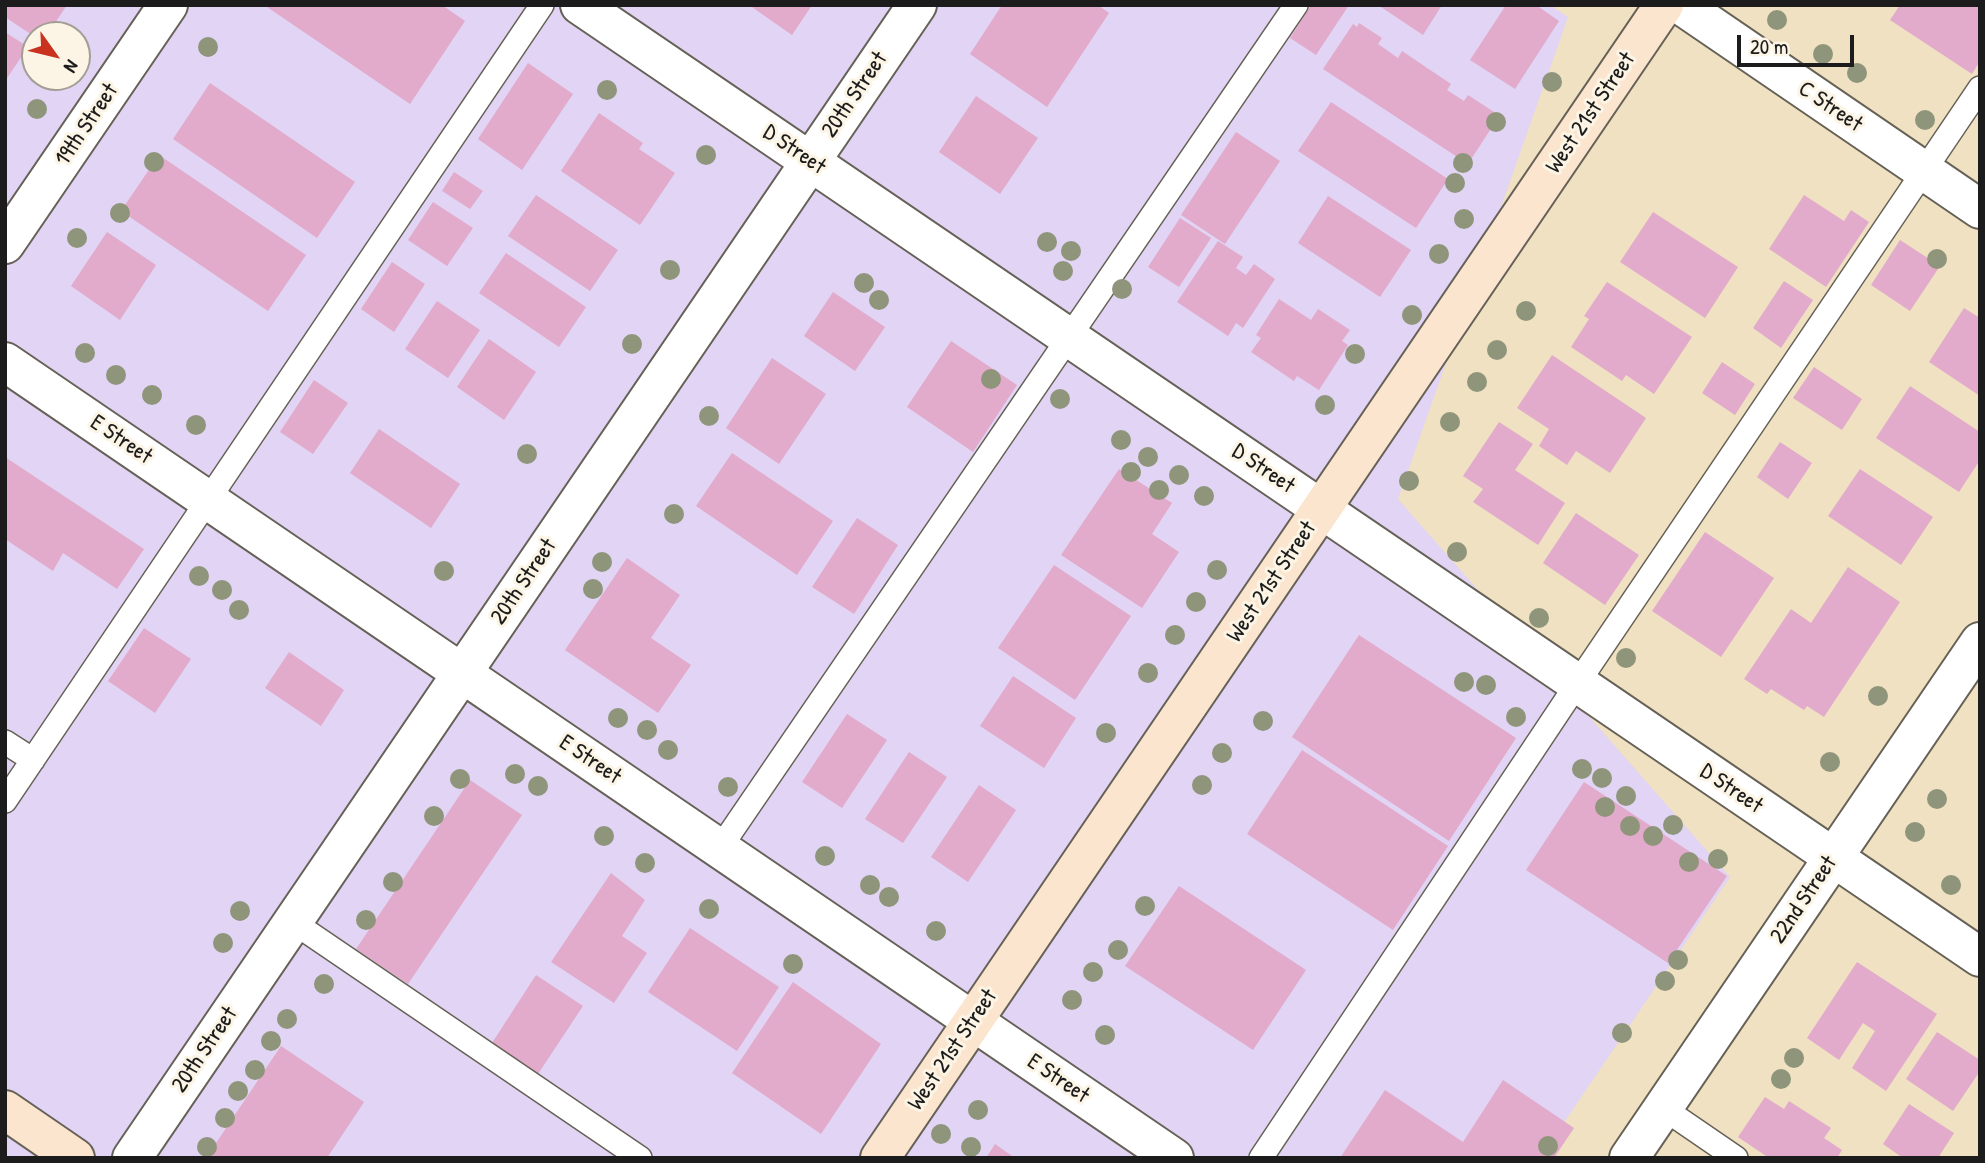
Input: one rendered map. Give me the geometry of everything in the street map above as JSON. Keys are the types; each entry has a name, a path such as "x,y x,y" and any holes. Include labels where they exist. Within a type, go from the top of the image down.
{"street":[{"name":"19th Street","path":"5,244 168,5"},
{"name":"D Street","path":"580,5 1980,957"},
{"name":"20th Street","path":"132,1158 917,5"},
{"name":"West 21st Street","path":"880,1158 1664,5"},
{"name":"C Street","path":"1681,5 1980,209"},
{"name":"E Street","path":"5,362 1174,1158"},
{"name":"22nd Street","path":"1629,1158 1980,642"},
{"path":"5,1111 75,1158"}],"lane":[{"path":"5,801 542,5"},
{"path":"720,848 1296,5"},
{"path":"1261,1158 1980,88"},
{"path":"5,742 33,760"},
{"path":"293,922 640,1158"},
{"path":"1662,1108 1736,1158"}],"shaded area":[{"path":"5,5 1550,5 1568,17 1398,499 1730,877 1540,1158 5,1158"}],"building":[{"path":"5,5 67,5 56,21 21,21 21,28 5,17"},
{"path":"264,5 442,5 465,21 410,104"},
{"path":"749,5 812,5 792,35"},
{"path":"1002,5 1098,5 1109,13 1047,107 970,54"},
{"path":"1311,5 1349,5 1316,55 1290,38"},
{"path":"1378,5 1442,5 1423,35"},
{"path":"1506,5 1536,5 1559,21 1515,89 1470,60"},
{"path":"1900,5 1980,5 1980,61 1972,74 1890,20"},
{"path":"1359,23 1382,38 1378,44 1398,58 1402,51 1451,84 1447,90 1464,101 1468,95 1494,112 1488,120 1494,124 1468,164 1323,69 1353,24 1357,27"},
{"path":"5,32 21,42 21,57 5,81"},
{"path":"528,63 573,94 522,170 478,139"},
{"path":"210,83 355,182 317,238 173,139"},
{"path":"976,96 1038,138 1000,194 939,152"},
{"path":"1331,102 1448,179 1416,228 1298,151"},
{"path":"599,113 643,143 639,149 675,173 640,225 561,171"},
{"path":"1236,132 1280,161 1225,244 1181,215"},
{"path":"159,155 306,255 268,311 121,211"},
{"path":"454,172 483,191 470,209 442,191"},
{"path":"536,195 618,250 590,291 508,236"},
{"path":"1804,195 1844,221 1851,210 1869,222 1826,287 1769,249"},
{"path":"1328,196 1411,250 1380,297 1298,243"},
{"path":"433,202 473,228 447,266 408,240"},
{"path":"1653,212 1738,267 1705,318 1620,262"},
{"path":"1180,218 1211,238 1179,287 1148,267"},
{"path":"107,232 156,265 120,320 71,286"},
{"path":"1900,240 1940,266 1910,311 1871,285"},
{"path":"1218,241 1243,257 1236,268 1246,275 1254,264 1275,279 1243,328 1236,323 1228,336 1177,302"},
{"path":"506,253 586,307 559,347 479,293"},
{"path":"392,262 425,284 394,332 361,309"},
{"path":"1784,281 1813,300 1781,348 1753,328"},
{"path":"1607,282 1692,337 1654,394 1626,375 1622,381 1571,347 1589,319 1584,316"},
{"path":"833,292 885,327 855,371 804,336"},
{"path":"1279,299 1311,320 1318,309 1350,330 1342,341 1348,345 1319,390 1297,376 1294,381 1251,352 1261,338 1256,335"},
{"path":"437,301 480,330 448,378 405,349"},
{"path":"1964,308 1980,318 1980,396 1929,362"},
{"path":"489,339 536,372 504,420 457,387"},
{"path":"951,341 1017,385 973,452 907,407"},
{"path":"1552,355 1646,418 1610,473 1576,451 1567,465 1539,446 1549,429 1517,408"},
{"path":"772,358 826,394 779,464 726,428"},
{"path":"1722,362 1755,384 1735,415 1702,393"},
{"path":"1814,367 1862,399 1842,430 1793,398"},
{"path":"314,380 348,403 313,454 280,432"},
{"path":"1910,386 1980,432 1980,460 1959,492 1876,438"},
{"path":"1499,422 1533,444 1515,470 1565,503 1538,545 1473,502 1483,489 1463,476"},
{"path":"379,429 460,484 431,528 350,473"},
{"path":"1780,442 1812,463 1788,499 1757,477"},
{"path":"732,453 833,521 797,575 696,506"},
{"path":"5,457 144,549 117,589 63,553 53,571 5,539"},
{"path":"1119,469 1172,503 1152,534 1179,552 1142,608 1061,555"},
{"path":"1860,469 1933,517 1901,565 1828,516"},
{"path":"1576,513 1639,555 1605,605 1543,563"},
{"path":"857,518 898,545 854,614 812,587"},
{"path":"1705,532 1774,578 1721,657 1652,611"},
{"path":"627,558 680,595 651,638 691,665 658,713 565,650"},
{"path":"1054,565 1131,616 1075,700 998,648"},
{"path":"1848,567 1900,602 1824,717 1807,706 1804,710 1771,689 1767,694 1744,679 1791,609 1811,623"},
{"path":"144,628 191,659 155,713 108,681"},
{"path":"1359,635 1516,738 1449,841 1292,737"},
{"path":"289,652 344,690 321,726 265,688"},
{"path":"1013,676 1076,718 1044,768 980,726"},
{"path":"847,714 887,740 842,808 802,782"},
{"path":"1302,750 1448,846 1393,930 1247,834"},
{"path":"909,752 947,777 903,843 865,819"},
{"path":"470,780 522,815 408,984 356,949"},
{"path":"1584,782 1727,876 1668,963 1526,870"},
{"path":"979,785 1016,810 968,882 931,857"},
{"path":"611,873 645,900 622,936 647,953 614,1003 551,962"},
{"path":"1179,886 1306,970 1253,1050 1125,966"},
{"path":"690,928 779,987 737,1051 648,992"},
{"path":"1857,962 1937,1014 1886,1091 1852,1068 1875,1031 1863,1023 1839,1060 1807,1038"},
{"path":"536,975 583,1006 538,1074 492,1043"},
{"path":"793,982 881,1044 821,1134 732,1073"},
{"path":"1937,1032 1980,1060 1980,1071 1953,1111 1906,1079"},
{"path":"281,1046 364,1102 327,1158 206,1158"},
{"path":"1503,1080 1574,1128 1554,1158 1340,1158 1385,1090 1463,1142"},
{"path":"1765,1097 1784,1109 1789,1101 1831,1128 1824,1138 1842,1150 1837,1158 1769,1158 1738,1137"},
{"path":"1909,1104 1954,1133 1938,1158 1903,1158 1883,1144"},
{"path":"995,1144 1015,1158 986,1158"}]}
